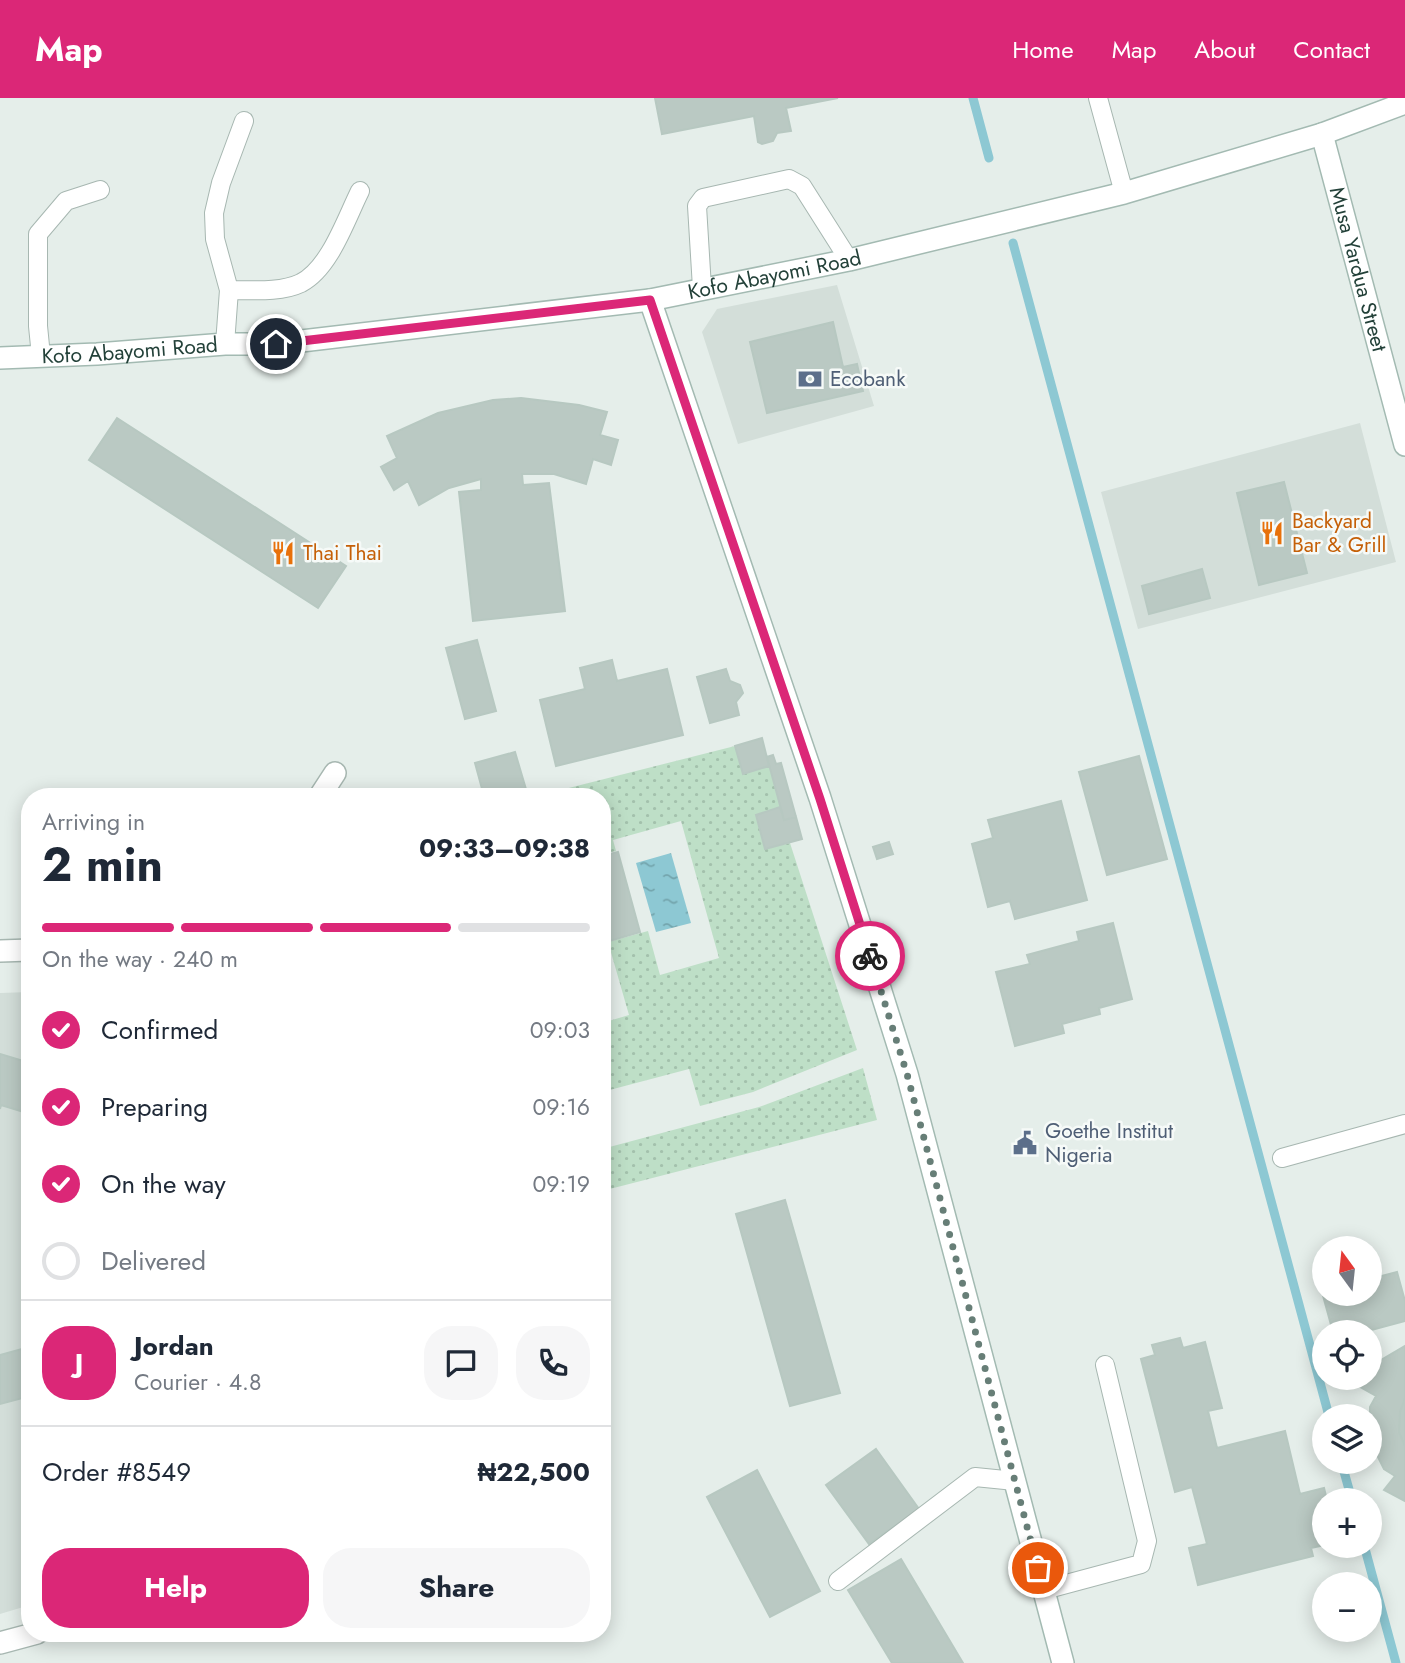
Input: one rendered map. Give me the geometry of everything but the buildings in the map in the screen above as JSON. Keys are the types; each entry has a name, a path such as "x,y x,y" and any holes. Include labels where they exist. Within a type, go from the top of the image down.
{"street":[{"name":"Kofo Abayomi Road","path":"0,358 225,344 276,344 650,300 849,260 1124,193 1322,134 1396,103"},
{"name":"Musa Yardua Street","path":"1322,134 1405,445"},
{"path":"650,300 820,799 903,1061 1063,1663"},
{"path":"325,788 335,773"},
{"path":"0,951 21,950"},
{"path":"0,1643 21,1637"}],"lane":[{"path":"1098,98 1124,193"},
{"path":"225,344 229,290 215,239 214,213 244,121"},
{"path":"702,288 697,206 702,198 789,179 802,186 849,260"},
{"path":"41,356 38,327 38,234 66,201 100,190"},
{"path":"229,290 276,289 301,283 321,267 360,191"},
{"path":"1282,1158 1405,1124"},
{"path":"1044,1590 1141,1563 1147,1541 1105,1365"},
{"path":"838,1581 975,1477 1015,1481"}],"shaded area":[{"path":"837,285 874,406 738,444 702,332 717,309"},
{"path":"1360,423 1396,562 1138,629 1101,492"},
{"path":"21,992 21,1608 0,1614 0,993"}],"green space":[{"path":"735,746 743,773 769,766 781,808 756,815 765,849 790,843 857,1050 753,1092 700,1106 689,1069 611,1090 611,1020 629,1015 611,952 611,941 648,931 660,975 719,958 681,821 613,840 616,851 611,852 611,788 569,788"},
{"path":"863,1068 877,1120 611,1189 611,1147 759,1107"}],"water":[{"path":"671,853 691,923 656,932 636,863"}],"waterway":[{"path":"973,98 989,158"},
{"path":"1013,243 1326,1404"},
{"path":"1345,1474 1349,1488"},
{"path":"1368,1558 1396,1663"}],"way so far":[{"path":"870,956 907,1074 1038,1568"}],"place":[{"name":"Ecobank","path":"810,379"},
{"name":"Backyard Bar & Grill","path":"1272,533"},
{"name":"Thai Thai","path":"283,553"},
{"name":"Goethe Institut Nigeria","path":"1025,1143"}],"route":[{"path":"276,344 650,300 820,799 870,956"}]}
